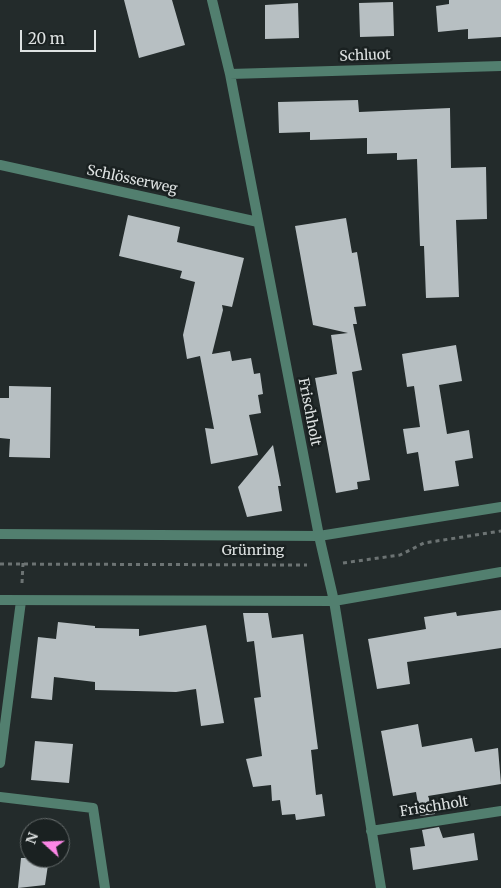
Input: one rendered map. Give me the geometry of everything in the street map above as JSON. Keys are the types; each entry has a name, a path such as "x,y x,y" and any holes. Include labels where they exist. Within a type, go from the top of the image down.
{"street":[{"name":"Frischholt","path":"212,0 230,74 319,536 334,601 381,888"},
{"name":"Schluot","path":"230,74 501,66"},
{"name":"Schlösserweg","path":"0,165 258,222"},
{"name":"Grünring","path":"0,534 319,536 501,508"},
{"path":"0,600 334,601 501,572"},
{"path":"0,763 21,601"},
{"path":"0,797 93,808 105,888"},
{"name":"Frischholt","path":"372,831 501,811"}],"path":[{"name":"Grünring","path":"0,564 326,565 400,555 424,543 501,530"}],"building":[{"path":"124,0 172,0 185,45 139,58"},
{"path":"449,0 501,0 501,37 468,39 468,29 438,32 436,6 449,4"},
{"path":"393,2 394,36 360,37 359,3"},
{"path":"298,3 299,38 265,39 265,5"},
{"path":"358,100 359,112 450,108 451,168 486,167 487,219 456,220 459,297 426,298 424,246 420,246 417,159 397,160 397,153 367,154 367,138 310,140 310,132 279,133 278,102"},
{"path":"128,215 180,227 177,242 244,258 232,307 222,305 223,310 212,354 230,351 232,361 251,358 254,374 260,373 263,394 258,395 261,413 249,415 258,455 211,464 205,428 214,429 200,356 187,359 183,335 195,282 180,278 182,271 119,256"},
{"path":"346,218 352,253 357,252 366,306 354,307 357,324 353,324 362,370 352,372 370,480 357,482 358,489 336,493 315,378 337,374 331,335 348,333 313,325 295,226"},
{"path":"456,345 462,381 439,385 447,434 469,430 473,458 455,461 459,486 424,491 418,452 407,454 403,429 420,427 414,386 407,387 402,354"},
{"path":"9,386 51,387 50,458 9,457 10,439 0,438 0,398 9,398"},
{"path":"273,445 281,486 278,486 282,511 247,517 238,487"},
{"path":"501,610 501,648 407,662 410,684 377,689 368,639 426,629 424,617 456,612 457,616"},
{"path":"243,613 268,613 272,638 303,634 318,749 311,750 316,795 322,794 325,816 296,820 295,814 282,815 280,800 272,801 271,785 253,787 246,759 262,756 254,698 261,697 254,641 247,642"},
{"path":"58,622 95,626 95,628 139,629 139,636 206,625 224,723 201,726 196,689 176,692 95,690 95,682 54,677 52,700 31,698 38,637 56,639"},
{"path":"418,724 422,747 472,738 475,752 498,748 501,784 428,796 435,814 420,816 416,792 393,796 381,731"},
{"path":"35,741 73,744 69,783 31,780"},
{"path":"439,827 443,838 474,833 478,860 413,870 410,848 425,846 422,830"},
{"path":"20,868 48,868 45,885 18,888"}]}
